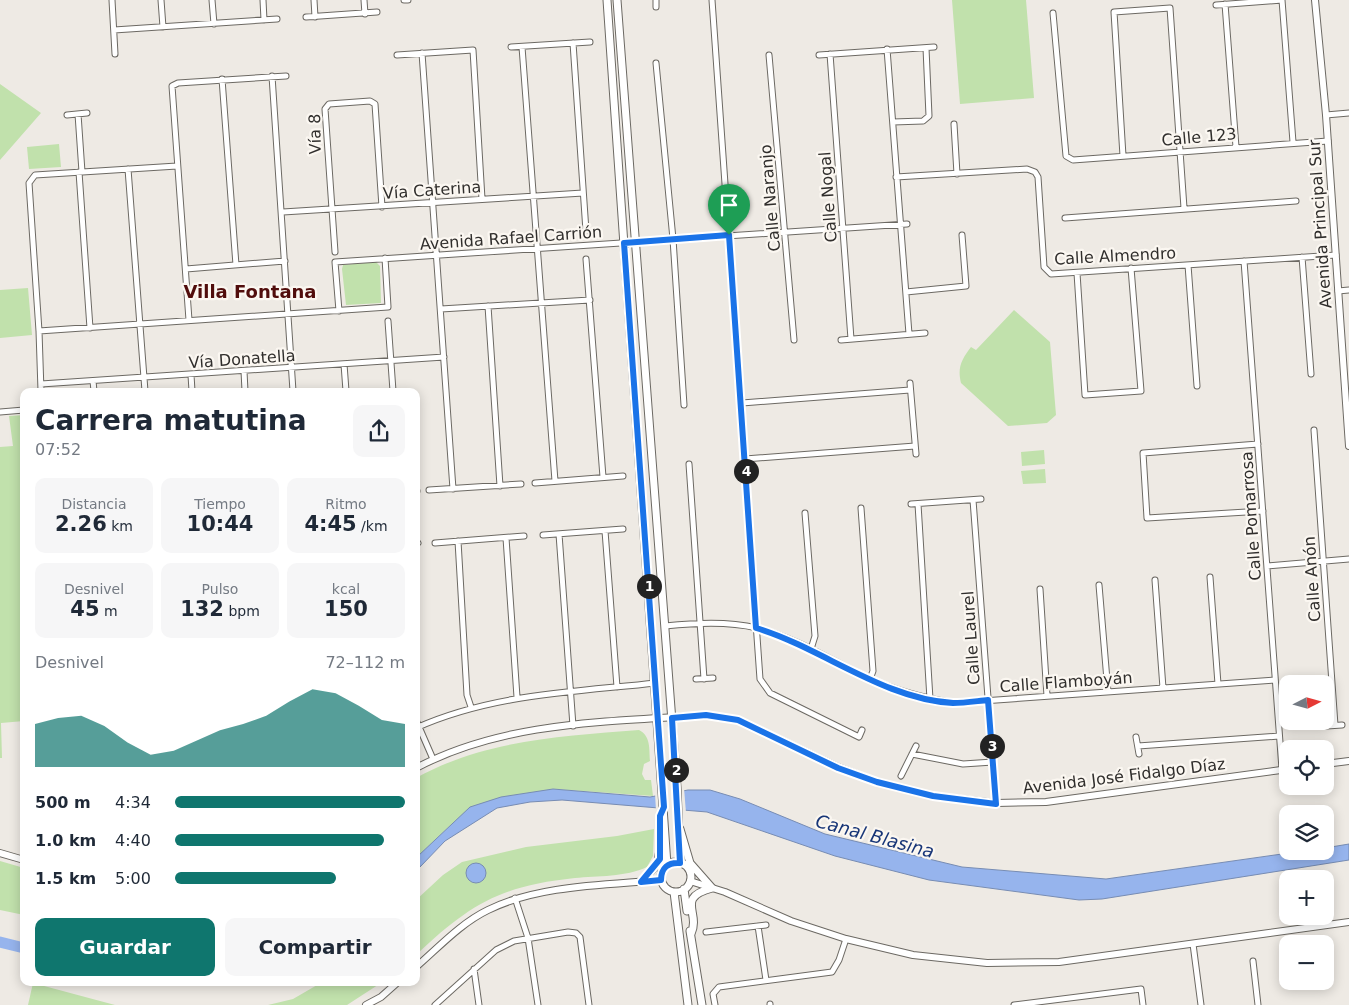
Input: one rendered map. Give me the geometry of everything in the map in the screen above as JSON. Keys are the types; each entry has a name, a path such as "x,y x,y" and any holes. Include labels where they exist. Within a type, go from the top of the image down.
{"main road":[{"path":"607,0 663,788 664,807 660,816 663,823 667,865 662,872 661,880 664,887 674,892 684,890"},
{"path":"617,0 634,242 672,718 680,863 688,870 690,881 684,890 702,1005"},
{"path":"641,882 660,859 663,823"},
{"path":"679,826 690,863 712,888 698,892 693,898 690,905 694,927 691,934"},
{"path":"667,865 680,863"},
{"path":"674,892 688,1005"}],"street":[{"path":"112,0 115,54"},
{"path":"161,0 163,27"},
{"path":"212,0 214,24"},
{"path":"263,0 264,20"},
{"path":"314,0 315,17"},
{"path":"364,0 365,14"},
{"path":"656,0 656,7"},
{"path":"712,0 742,403 760,679 770,693 859,737 862,730"},
{"path":"1216,5 1282,0 1293,142"},
{"name":"Avenida Principal Sur","path":"1315,0 1328,141 1349,446"},
{"path":"1225,4 1236,147"},
{"path":"1123,156 1114,12 1170,8 1184,208"},
{"path":"306,17 376,12"},
{"name":"Calle 123","path":"1053,13 1066,156 1073,160 1293,142 1328,141"},
{"path":"114,30 277,18"},
{"path":"511,47 590,42"},
{"path":"573,43 586,231"},
{"path":"522,46 555,482"},
{"path":"819,54 934,47"},
{"path":"893,122 923,121 929,116 926,48"},
{"path":"888,49 909,334"},
{"path":"397,55 473,50 482,199"},
{"path":"422,53 453,489"},
{"name":"Calle Nogal","path":"830,54 850,339"},
{"name":"Calle Naranjo","path":"770,55 794,340"},
{"path":"656,63 673,240 684,405"},
{"path":"272,76 283,212 293,388"},
{"path":"189,320 172,86 178,82 286,76"},
{"path":"222,79 236,264"},
{"name":"Vía 8","path":"335,252 325,109 329,104 370,101 375,104 382,207"},
{"path":"67,115 87,113"},
{"path":"1326,115 1349,113"},
{"path":"78,114 90,328"},
{"path":"954,124 957,174"},
{"path":"41,388 29,183 31,178 35,175 177,166"},
{"name":"Calle Almendro","path":"896,177 1027,169 1035,172 1038,177 1044,267 1051,274 1336,255"},
{"path":"128,170 146,388"},
{"name":"Vía Caterina","path":"283,212 583,193"},
{"path":"1064,218 1296,201"},
{"name":"Avenida Rafael Carrión","path":"339,311 335,262 536,247 907,224"},
{"path":"906,292 966,286 962,235"},
{"path":"39,331 388,307 385,258"},
{"path":"1302,258 1311,374"},
{"path":"586,259 603,477"},
{"path":"186,269 286,261"},
{"name":"Calle Pomarrosa","path":"1244,261 1279,741"},
{"path":"1188,265 1197,386"},
{"path":"1076,273 1085,396 1141,391 1131,268"},
{"path":"1338,291 1349,290"},
{"path":"441,309 590,300"},
{"path":"488,306 500,486"},
{"path":"388,321 393,388"},
{"path":"840,340 925,333"},
{"name":"Vía Donatella","path":"41,384 444,357"},
{"path":"344,364 346,388"},
{"path":"244,371 245,388"},
{"path":"191,375 192,388"},
{"path":"93,381 94,388"},
{"path":"910,383 916,454"},
{"path":"742,403 910,390"},
{"path":"0,412 20,410"},
{"name":"Calle Anón","path":"1314,430 1335,726"},
{"path":"1258,444 1143,453 1148,518 1263,511"},
{"path":"745,459 915,446"},
{"path":"688,464 704,679"},
{"path":"535,483 623,476"},
{"path":"430,490 521,484"},
{"name":"Calle Laurel","path":"973,500 996,804"},
{"path":"911,504 981,500"},
{"path":"918,504 930,699"},
{"path":"861,508 873,671 870,679"},
{"path":"805,513 815,636 811,649"},
{"path":"543,535 623,529"},
{"path":"605,531 618,688"},
{"path":"559,534 573,726"},
{"path":"435,543 524,536"},
{"path":"506,538 517,697"},
{"path":"458,541 468,695 472,707"},
{"path":"1267,566 1349,559"},
{"path":"1210,577 1218,684"},
{"path":"1155,580 1163,688"},
{"path":"1099,585 1108,692"},
{"path":"1040,589 1047,696"},
{"name":"Calle Flamboyán","path":"665,626 700,623 756,628 785,637 870,679 907,693 954,703 1274,680"},
{"path":"696,679 713,678"},
{"path":"420,727 472,707 517,697 656,683"},
{"name":"Avenida José Fidalgo Díaz","path":"420,766 488,739 530,730 706,715 738,720 838,768 877,782 933,796 996,804 1046,802 1279,770"},
{"path":"1335,726 1342,725"},
{"path":"420,734 432,760"},
{"path":"1138,746 1278,736"},
{"path":"1136,737 1139,754"},
{"path":"901,776 916,746"},
{"path":"912,754 962,764 993,762"},
{"path":"1334,763 1349,761"},
{"path":"0,854 20,859"},
{"path":"420,964 463,926 487,910 515,898 552,891 661,880"},
{"path":"690,881 712,888 791,922 846,939 914,955 987,963 1059,962 1349,922"},
{"path":"515,898 528,938 538,1005"},
{"path":"706,932 766,925"},
{"path":"758,926 766,980"},
{"path":"435,1005 496,950 514,941 528,938 576,933 580,937 589,1005"},
{"path":"714,1005 713,994 720,987 832,972 839,960 846,939"},
{"path":"1193,944 1201,1005"},
{"path":"1253,962 1258,1005"},
{"path":"474,969 479,1005"},
{"path":"366,1005 381,997 393,986"},
{"path":"1014,1005 1141,989 1144,1005"}],"green space":[{"path":"952,0 1026,0 1034,98 960,104"},
{"path":"0,84 41,113 0,160"},
{"path":"59,144 61,167 29,169 27,147"},
{"path":"376,262 380,266 381,303 346,305 343,265"},
{"path":"28,288 32,335 0,338 0,290"},
{"path":"1014,310 1050,342 1056,415 1047,423 1008,426 961,383 960,368 968,351 971,347 976,350"},
{"path":"20,415 20,721 1,723 2,758 0,758 0,447 13,446 9,416"},
{"path":"1044,450 1045,464 1022,466 1021,452"},
{"path":"1045,469 1046,483 1023,484 1021,471"},
{"path":"639,730 643,733 649,743 650,761 644,764 642,774 645,780 651,780 653,796 553,789 456,820 420,854 420,776 469,755 496,748 524,742"},
{"path":"654,829 653,856 647,867 630,873 575,878 526,886 506,892 470,910 420,951 420,896 443,875 462,862 526,847 617,836"},
{"path":"0,861 20,867 20,914 0,910"},
{"path":"32,986 44,986 115,1005 28,1005"},
{"path":"315,986 376,986 347,1005 268,1005 293,999"}],"water":[{"path":"553,789 650,797 688,790 710,790 740,799 825,834 962,867 1106,879 1279,854 1279,860 1334,860 1334,846 1349,844 1349,860 1102,899 1079,900 929,880 835,856 707,812 562,800 530,802 497,808 445,841 420,867 420,854 470,807 501,797"},
{"path":"476,863 483,866 486,873 483,880 476,883 469,880 466,873 469,866"}],"pier":[{"path":"684,788 686,813 656,811 655,793"}],"waterway":[{"name":"Canal Blasina","path":"0,942 20,947"}],"district":[{"name":"Villa Fontana","path":"250,291"}],"route":[{"path":"729,235 756,628 785,637 870,679 907,693 954,703 988,700 996,804 933,796 877,782 838,768 738,720 706,715 672,718 680,829 678,834 680,863 672,863 665,867 661,874 661,880 641,882 660,859 660,816 664,807 624,243 729,235"}]}
